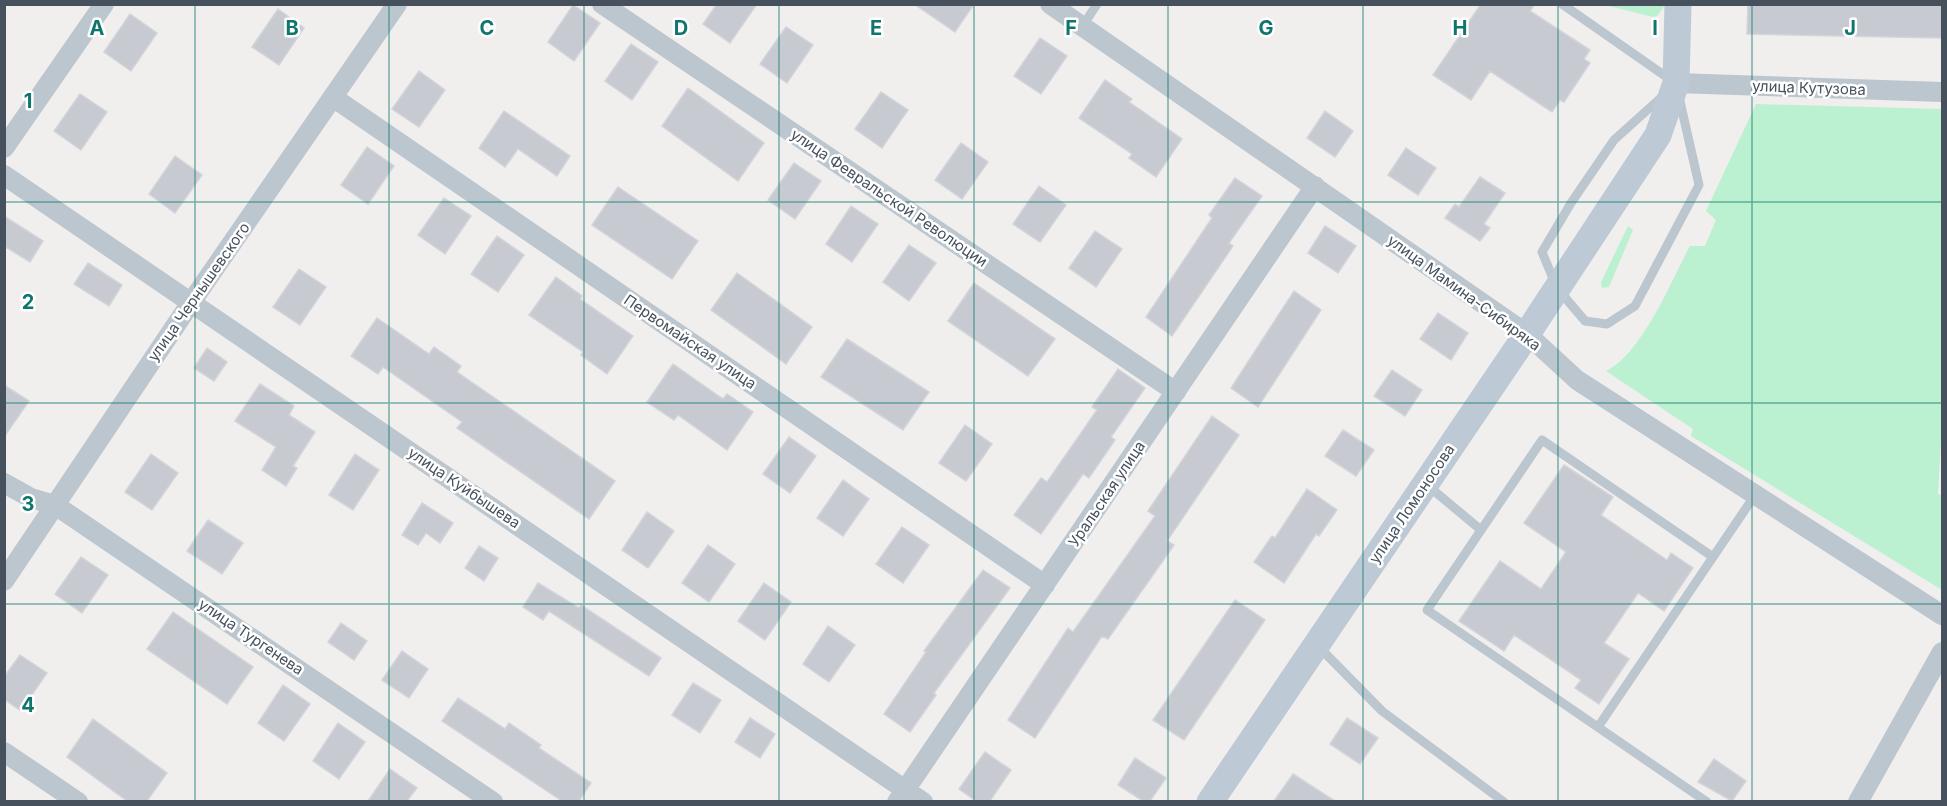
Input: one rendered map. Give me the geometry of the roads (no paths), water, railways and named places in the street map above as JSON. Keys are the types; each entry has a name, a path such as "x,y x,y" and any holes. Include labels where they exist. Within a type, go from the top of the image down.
{"street":[{"path":"4,148 104,4"},
{"name":"улица Чернышевского","path":"4,581 192,301 397,4"},
{"name":"улица Февральской Революции","path":"602,4 1176,392"},
{"name":"улица Мамина-Сибиряка","path":"1050,4 1527,334 1577,380 1942,615"},
{"name":"улица Ломоносова","path":"1210,801 1527,334 1658,135 1676,83 1678,4"},
{"name":"улица Кутузова","path":"1676,83 1942,92"},
{"name":"Первомайская улица","path":"334,98 1046,585"},
{"name":"улица Куйбышева","path":"4,175 192,301 901,795 923,801"},
{"name":"Уральская улица","path":"901,795 1046,585 1315,186"},
{"name":"улица Тургенева","path":"4,483 31,498 55,505 492,801"},
{"path":"1858,801 1942,652"},
{"path":"4,752 78,801"}],"lane":[{"path":"1082,27 1097,4"},
{"path":"1562,4 1676,83 1699,185 1635,306 1607,324 1585,321 1557,288 1542,252 1614,140 1676,83"},
{"path":"1707,801 1427,610 1542,440 1713,557"},
{"path":"1425,484 1481,530"},
{"path":"1598,727 1755,495"},
{"path":"1316,645 1382,711 1504,801"}]}
